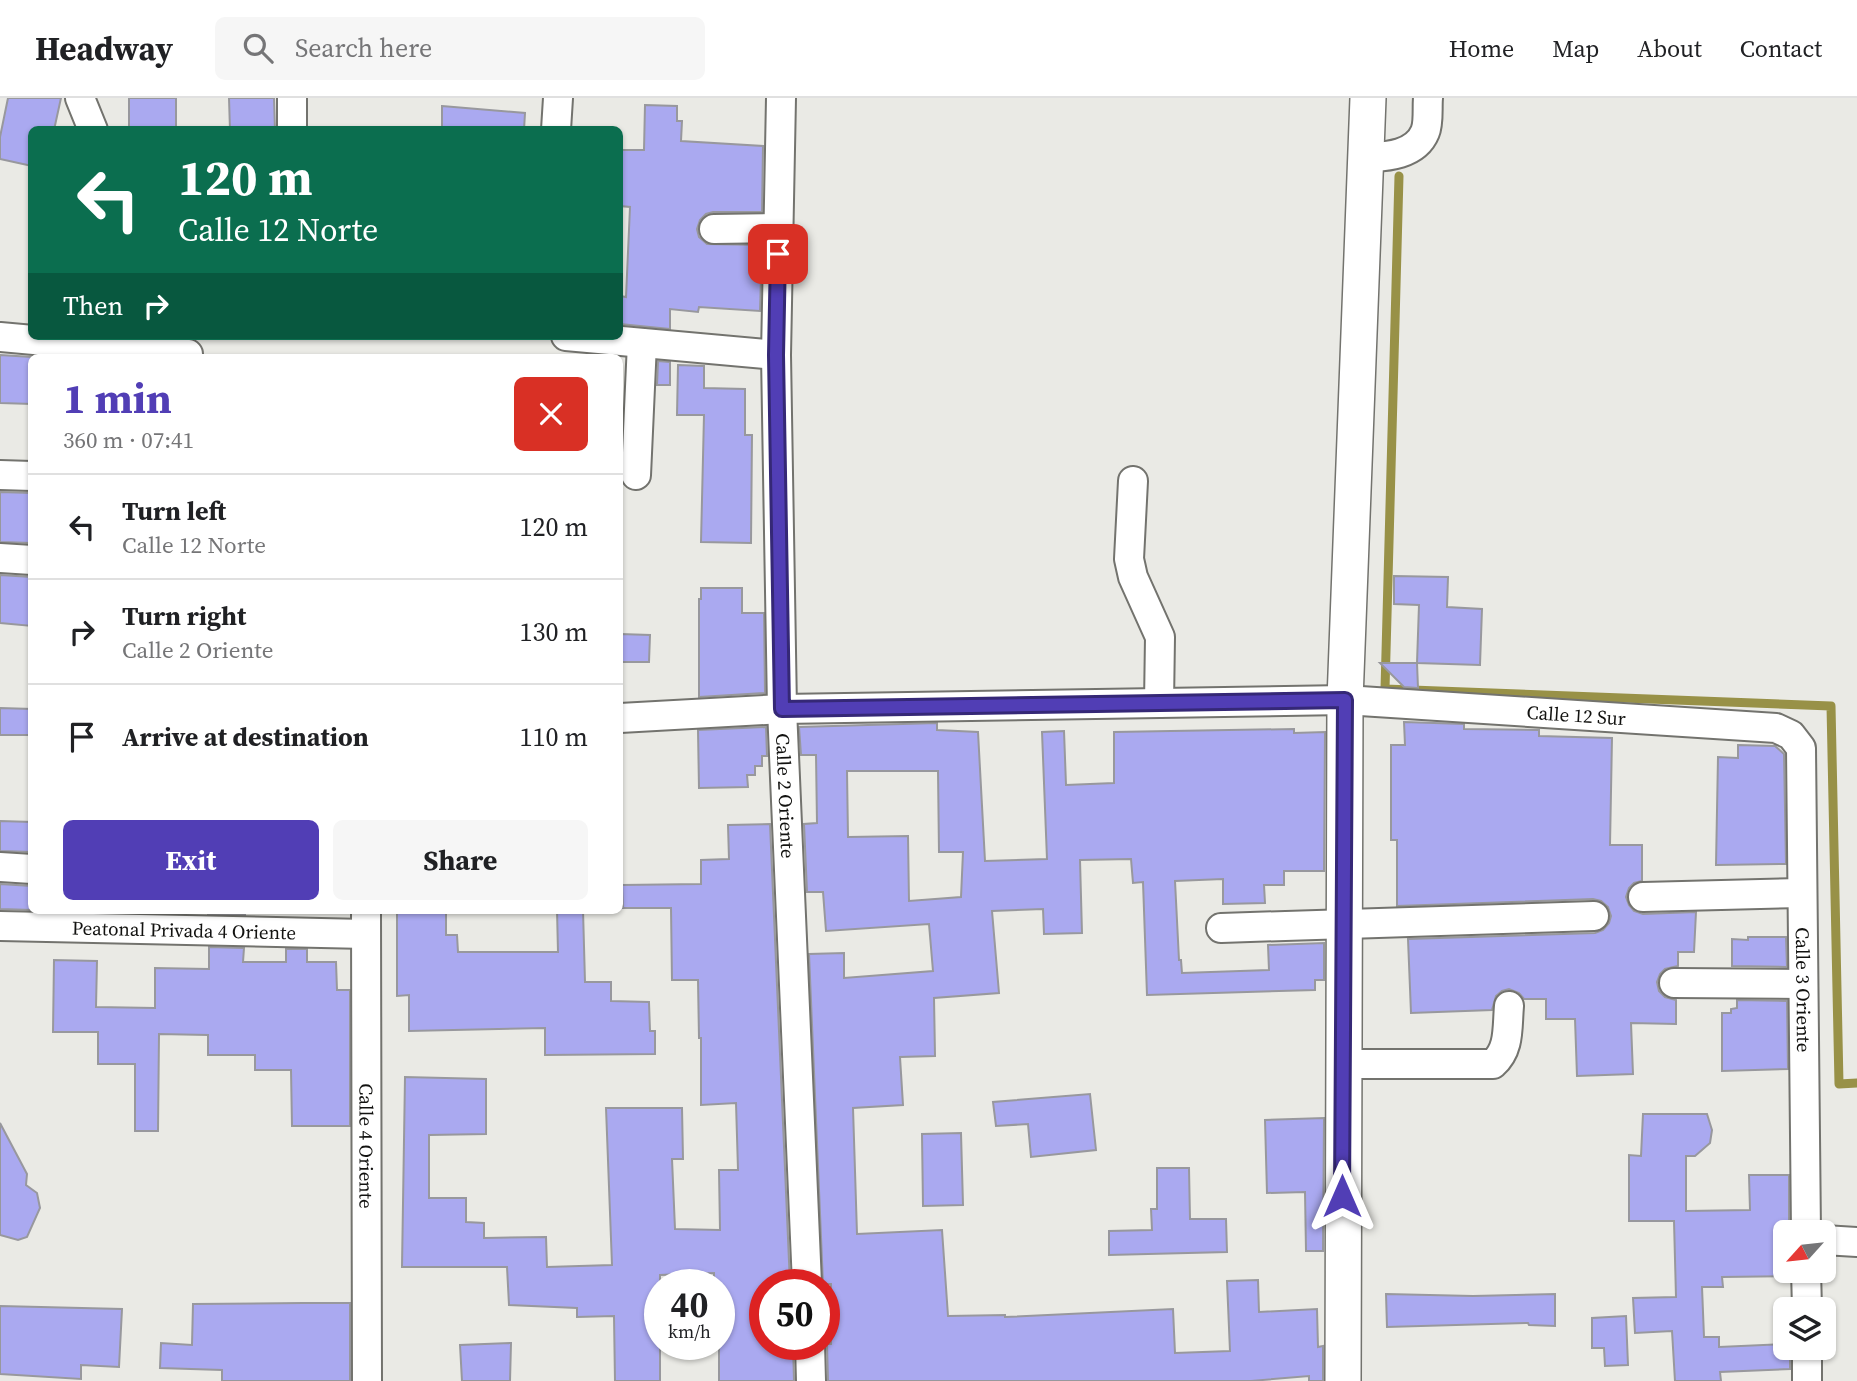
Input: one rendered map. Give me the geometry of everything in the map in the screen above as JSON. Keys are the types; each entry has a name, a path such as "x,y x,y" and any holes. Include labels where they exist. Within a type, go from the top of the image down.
{"main road":[{"path":"1343,1381 1342,923 1345,700 1368,98"}],"street":[{"path":"80,98 91,126"},
{"path":"292,98 292,126"},
{"path":"556,126 558,98"},
{"name":"Calle 2 Oriente","path":"781,98 776,355 782,709 806,1269"},
{"path":"1366,156 1382,158 1414,148 1426,131 1428,98"},
{"path":"714,229 778,228"},
{"path":"0,337 28,339"},
{"path":"46,340 186,349"},
{"path":"609,340 776,355"},
{"path":"636,475 642,343"},
{"path":"0,475 28,476"},
{"path":"1133,481 1129,559 1133,577 1160,637 1159,703"},
{"path":"0,558 28,560"},
{"name":"Calle 12 Sur","path":"623,718 782,709 1345,700 1776,728 1791,735 1801,748"},
{"name":"Calle 3 Oriente","path":"1801,748 1806,1220"},
{"path":"0,867 28,869"},
{"path":"1643,897 1802,893"},
{"path":"1221,928 1594,916"},
{"name":"Peatonal Privada 4 Oriente","path":"0,926 366,922"},
{"name":"Calle 4 Oriente","path":"366,922 367,1381"},
{"path":"1674,983 1803,984"},
{"path":"1342,1064 1493,1064 1505,1049 1510,1006"},
{"path":"1836,1241 1857,1242"},
{"path":"810,1360 811,1381"},
{"path":"1807,1360 1807,1381"}],"building":[{"path":"8,98 61,98 55,126 28,126 28,165 0,159 0,137"},
{"path":"129,98 176,98 176,126 129,126"},
{"path":"229,98 274,98 275,126 230,126"},
{"path":"645,105 677,106 677,121 682,121 681,141 763,146 762,212 713,212 700,220 697,229 699,237 707,244 762,245 760,311 699,307 698,312 670,309 670,329 623,324 630,207 623,206 623,150 644,150"},
{"path":"442,106 525,113 524,126 442,126"},
{"path":"0,355 28,357 28,404 0,403"},
{"path":"658,361 670,362 670,385 657,385"},
{"path":"678,365 704,366 704,388 745,389 745,435 752,435 751,543 701,542 704,415 677,415"},
{"path":"0,492 28,493 28,543 0,542"},
{"path":"0,575 28,577 28,626 0,623"},
{"path":"1394,576 1448,577 1447,607 1482,609 1480,665 1417,663 1419,605 1394,604"},
{"path":"701,588 742,588 742,613 764,613 765,693 699,697"},
{"path":"623,634 650,635 649,662 623,662"},
{"path":"1380,663 1417,663 1418,688 1404,687"},
{"path":"0,708 28,709 28,735 0,735"},
{"path":"1404,722 1464,724 1464,729 1539,730 1539,736 1612,738 1610,845 1642,845 1642,881 1629,888 1626,897 1629,905 1634,911 1643,914 1696,912 1694,952 1678,952 1678,966 1665,969 1657,982 1659,991 1665,997 1676,1000 1676,1024 1631,1023 1633,1074 1577,1076 1575,1019 1546,1019 1546,999 1524,999 1519,993 1509,989 1496,996 1492,1010 1411,1013 1408,939 1595,933 1603,930 1611,916 1608,907 1593,899 1397,906 1397,840 1391,840 1391,745 1405,745"},
{"path":"937,723 937,730 978,732 985,861 1047,859 1042,732 1064,731 1066,785 1114,783 1114,732 1294,729 1294,733 1325,732 1324,871 1284,871 1284,885 1264,885 1265,903 1223,904 1223,879 1175,881 1182,973 1269,970 1268,945 1324,943 1324,980 1315,980 1315,990 1147,995 1143,882 1133,883 1131,859 1080,860 1082,933 1044,934 1043,909 992,911 999,993 934,998 935,1056 900,1057 903,1105 853,1108 857,1234 942,1230 948,1316 1005,1317 1173,1309 1175,1353 1230,1351 1227,1281 1258,1280 1259,1312 1317,1309 1318,1347 1323,1346 1323,1381 1309,1381 1309,1376 1251,1381 828,1381 827,1360 840,1360 840,1269 822,1269 809,954 844,953 844,978 933,971 929,924 826,931 823,892 807,892 804,824 817,823 816,755 801,755 799,727","holes":["847,771 938,771 939,852 963,852 961,897 909,901 908,836 848,837"]},
{"path":"766,727 767,756 762,756 762,766 755,766 755,775 747,775 748,787 699,788 698,730"},
{"path":"1738,745 1775,746 1784,754 1786,864 1716,865 1718,757 1738,758"},
{"path":"0,821 28,822 28,852 0,851"},
{"path":"770,824 789,1269 749,1269 749,1360 793,1360 794,1381 719,1381 719,1360 735,1360 735,1269 644,1269 644,1360 660,1360 660,1381 615,1381 614,1316 577,1317 577,1308 509,1305 507,1267 402,1267 405,1077 486,1079 486,1134 429,1135 429,1198 466,1198 466,1222 484,1223 484,1238 546,1237 547,1267 612,1265 606,1108 682,1108 683,1159 672,1159 675,1229 720,1230 719,1170 738,1170 736,1103 701,1105 698,980 672,980 671,908 623,908 623,885 701,884 701,860 729,859 728,825"},
{"path":"0,884 28,886 28,910 0,909"},
{"path":"397,914 446,914 446,935 457,935 458,952 558,952 557,914 583,914 585,982 611,982 611,1001 649,1002 650,1031 655,1031 655,1054 545,1055 545,1028 409,1031 409,995 397,996"},
{"path":"1748,937 1786,937 1787,967 1732,966 1732,939 1748,940"},
{"path":"209,947 244,948 243,962 286,962 286,949 307,949 307,962 336,962 337,990 350,990 350,1126 292,1126 291,1070 255,1070 255,1055 208,1055 208,1035 159,1034 158,1131 135,1131 135,1064 98,1064 98,1032 53,1032 54,960 97,961 96,1007 155,1008 155,968 209,969"},
{"path":"1737,1000 1787,1001 1788,1069 1722,1071 1722,1013 1731,1013 1731,1009 1737,1008"},
{"path":"1090,1094 1096,1150 1031,1157 1028,1124 996,1126 993,1102"},
{"path":"1643,1114 1707,1114 1712,1130 1710,1143 1695,1156 1686,1156 1686,1211 1750,1210 1749,1175 1789,1175 1789,1220 1773,1220 1773,1276 1722,1277 1723,1287 1702,1287 1704,1337 1719,1337 1719,1347 1773,1345 1773,1360 1790,1360 1790,1369 1720,1372 1721,1381 1675,1381 1672,1331 1635,1333 1633,1298 1676,1297 1674,1221 1629,1221 1629,1155 1641,1156"},
{"path":"1324,1118 1323,1251 1306,1251 1305,1192 1267,1193 1265,1120"},
{"path":"0,1123 27,1174 26,1185 37,1193 40,1208 27,1237 18,1240 0,1235"},
{"path":"961,1133 963,1205 923,1206 922,1134"},
{"path":"1157,1168 1189,1168 1190,1219 1226,1219 1227,1252 1109,1255 1109,1231 1152,1230 1151,1209 1157,1209"},
{"path":"1386,1294 1555,1294 1555,1326 1528,1323 1387,1327"},
{"path":"350,1303 350,1381 222,1381 222,1370 160,1368 161,1343 192,1345 193,1304"},
{"path":"0,1306 122,1309 119,1367 81,1365 81,1379 0,1374"},
{"path":"1626,1316 1628,1365 1605,1366 1604,1348 1592,1348 1592,1318"},
{"path":"511,1343 510,1381 462,1381 460,1345"}],"waterway":[{"path":"1399,176 1385,689 1831,706 1839,1084 1857,1083"}],"route":[{"path":"778,254 776,355 782,709 1345,700 1342,1196"}]}
